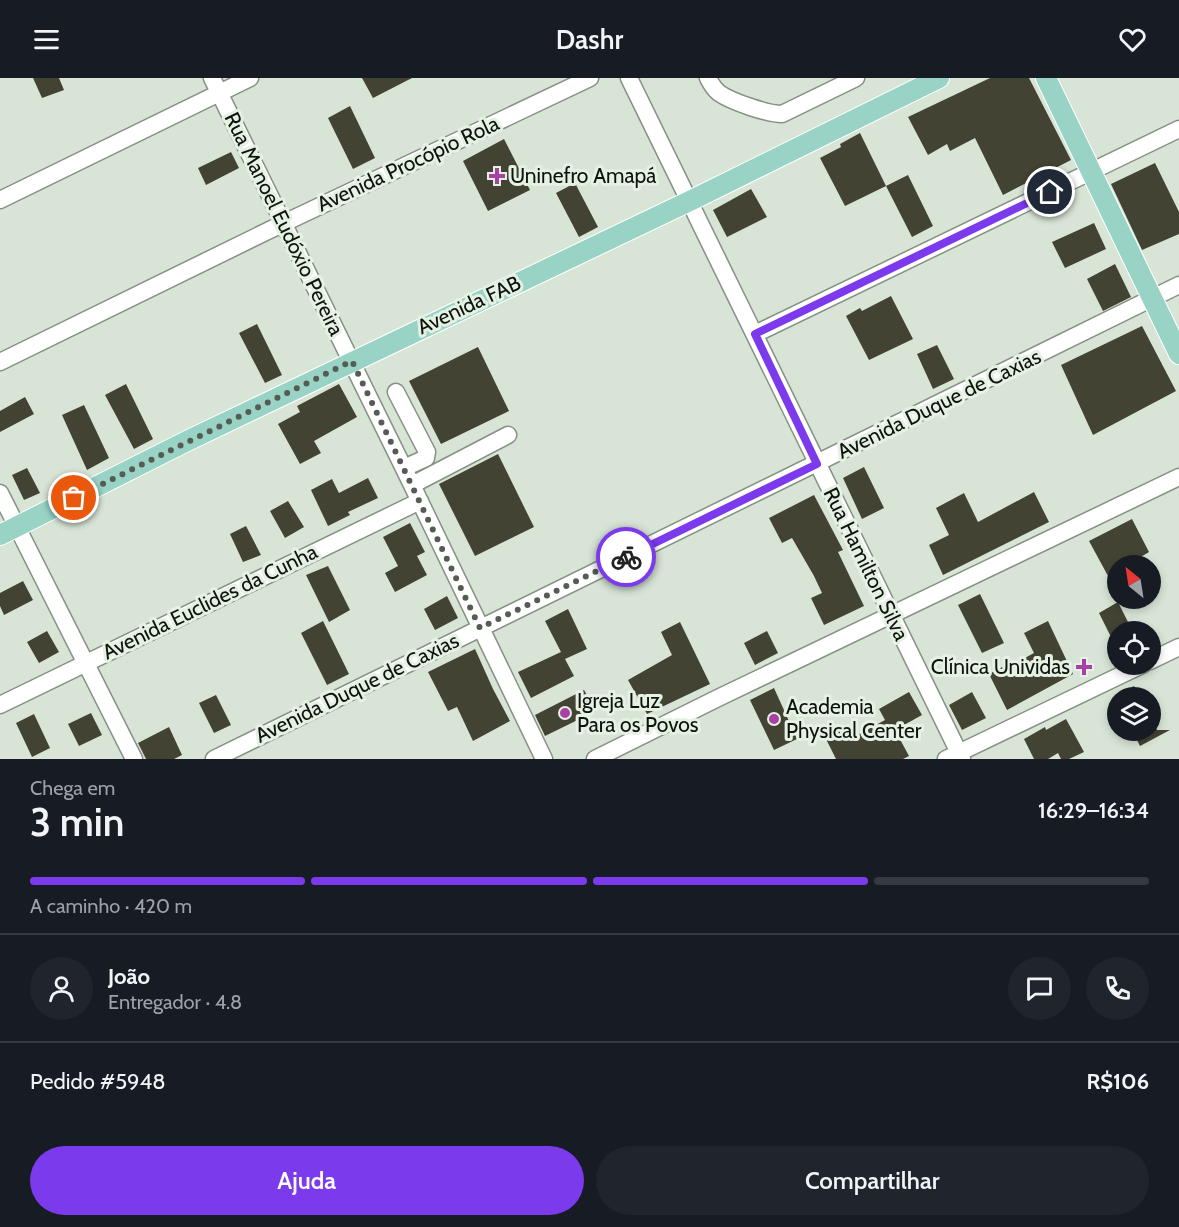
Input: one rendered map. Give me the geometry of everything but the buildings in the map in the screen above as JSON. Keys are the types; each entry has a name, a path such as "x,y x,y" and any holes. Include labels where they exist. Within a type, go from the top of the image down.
{"main road":[{"name":"Avenida FAB","path":"8,531 189,440 690,201 939,78"},
{"path":"1046,78 1179,354"}],"street":[{"path":"0,200 216,85 250,78"},
{"name":"Avenida Procópio Rola","path":"0,362 284,223 590,78"},
{"name":"Rua Hamilton Silva","path":"628,78 891,615 956,757"},
{"path":"708,78 712,87 720,94 770,114 782,114 856,78"},
{"name":"Rua Manoel Eudóxio Pereira","path":"216,85 544,759"},
{"path":"755,334 1179,129"},
{"name":"Avenida Duque de Caxias","path":"214,759 1179,285"},
{"path":"396,392 427,452 426,458 404,468"},
{"path":"412,485 508,435"},
{"path":"595,759 1179,477"},
{"path":"0,493 8,531 86,662 134,759"},
{"name":"Avenida Euclides da Cunha","path":"0,705 420,501"},
{"path":"1161,656 1179,647"},
{"path":"956,757 1122,675"}],"way so far":[{"path":"74,498 352,361 480,628 626,557"}],"place":[{"name":"Uninefro Amapá","path":"497,176"},
{"name":"Clínica Unividas","path":"1084,667"},
{"name":"Igreja Luz Para os Povos","path":"565,713"},
{"name":"Academia Physical Center","path":"774,719"}],"route":[{"path":"626,557 817,464 755,334 1050,192"}]}
